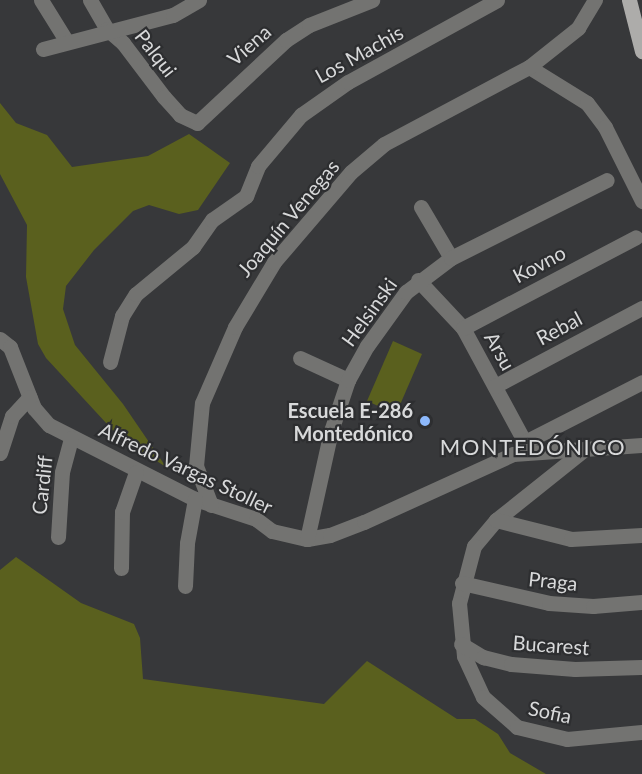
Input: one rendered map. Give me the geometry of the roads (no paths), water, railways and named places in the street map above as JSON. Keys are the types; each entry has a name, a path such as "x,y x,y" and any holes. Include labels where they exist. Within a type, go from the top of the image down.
{"main road":[{"path":"629,0 642,51"}],"street":[{"path":"41,0 67,42"},
{"name":"Palqui","path":"90,0 107,30 123,43 180,115 197,123"},
{"path":"42,49 107,30 172,15 199,0"},
{"name":"Viena","path":"197,123 286,40 309,25 372,0"},
{"name":"Los Machis","path":"110,362 122,316 136,294 193,247 212,220 246,196 258,166 287,130 317,102 497,0"},
{"name":"Joaquín Venegas","path":"211,505 196,466 202,403 235,327 274,262 351,172 384,144 529,67 578,28 595,0"},
{"path":"529,67 572,90 598,116 642,201"},
{"name":"Helsinski","path":"307,539 331,431 348,380 393,307 418,280 451,258 607,180"},
{"path":"421,207 451,258"},
{"name":"Kovno","path":"463,328 636,237"},
{"name":"Arsu","path":"418,280 463,328 527,447"},
{"name":"Rebal","path":"495,386 642,308"},
{"name":"Alfredo Vargas Stoller","path":"1,340 10,347 40,418 71,438 136,472 195,499 256,519 272,531 307,539 330,535 527,447 585,449 642,445"},
{"path":"300,358 348,380"},
{"path":"527,447 642,382"},
{"path":"0,453 12,417 30,397"},
{"name":"Cardiff","path":"58,537 62,472 71,438"},
{"name":"Sofia","path":"585,449 496,520 474,546 462,583 462,644 474,684 493,709 517,727 567,739 642,732"},
{"path":"121,568 122,512 136,472"},
{"path":"185,586 187,543 195,499"},
{"path":"496,520 571,539 642,535"},
{"name":"Praga","path":"462,583 549,603 593,606 642,602"},
{"name":"Bucarest","path":"462,644 483,657 511,664 575,669 642,667"}],"place":[{"name":"Escuela E-286 Montedónico","path":"425,421"}],"district":[{"name":"MONTEDÓNICO","path":"533,447"}]}
